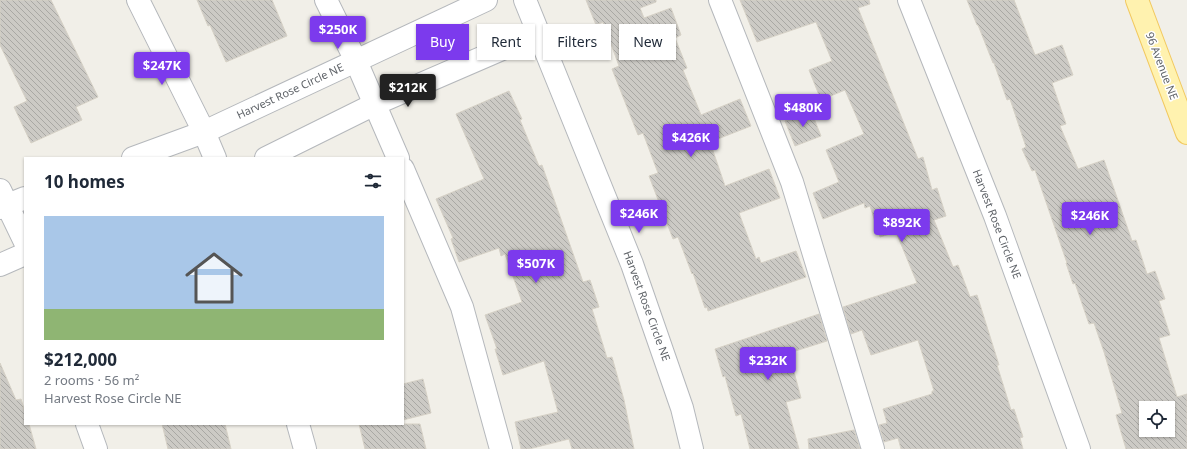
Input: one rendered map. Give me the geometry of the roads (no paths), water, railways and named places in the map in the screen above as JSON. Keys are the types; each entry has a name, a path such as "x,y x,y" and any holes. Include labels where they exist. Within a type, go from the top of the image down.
{"main road":[{"name":"96 Avenue NE","path":"1137,0 1187,133"}],"street":[{"path":"138,0 204,132 214,157"},
{"path":"326,0 356,61 398,157"},
{"name":"Harvest Rose Circle NE","path":"136,157 204,132 486,0"},
{"name":"Harvest Rose Circle NE","path":"525,0 632,264 682,408 692,449"},
{"path":"720,0 792,182 873,449"},
{"name":"Harvest Rose Circle NE","path":"909,0 995,216 1079,449"},
{"path":"268,157 375,104 539,33"},
{"path":"404,171 462,307 501,449"},
{"path":"8,200 24,240"},
{"path":"0,265 24,254"},
{"path":"87,425 96,449"},
{"path":"298,425 305,449"}]}
